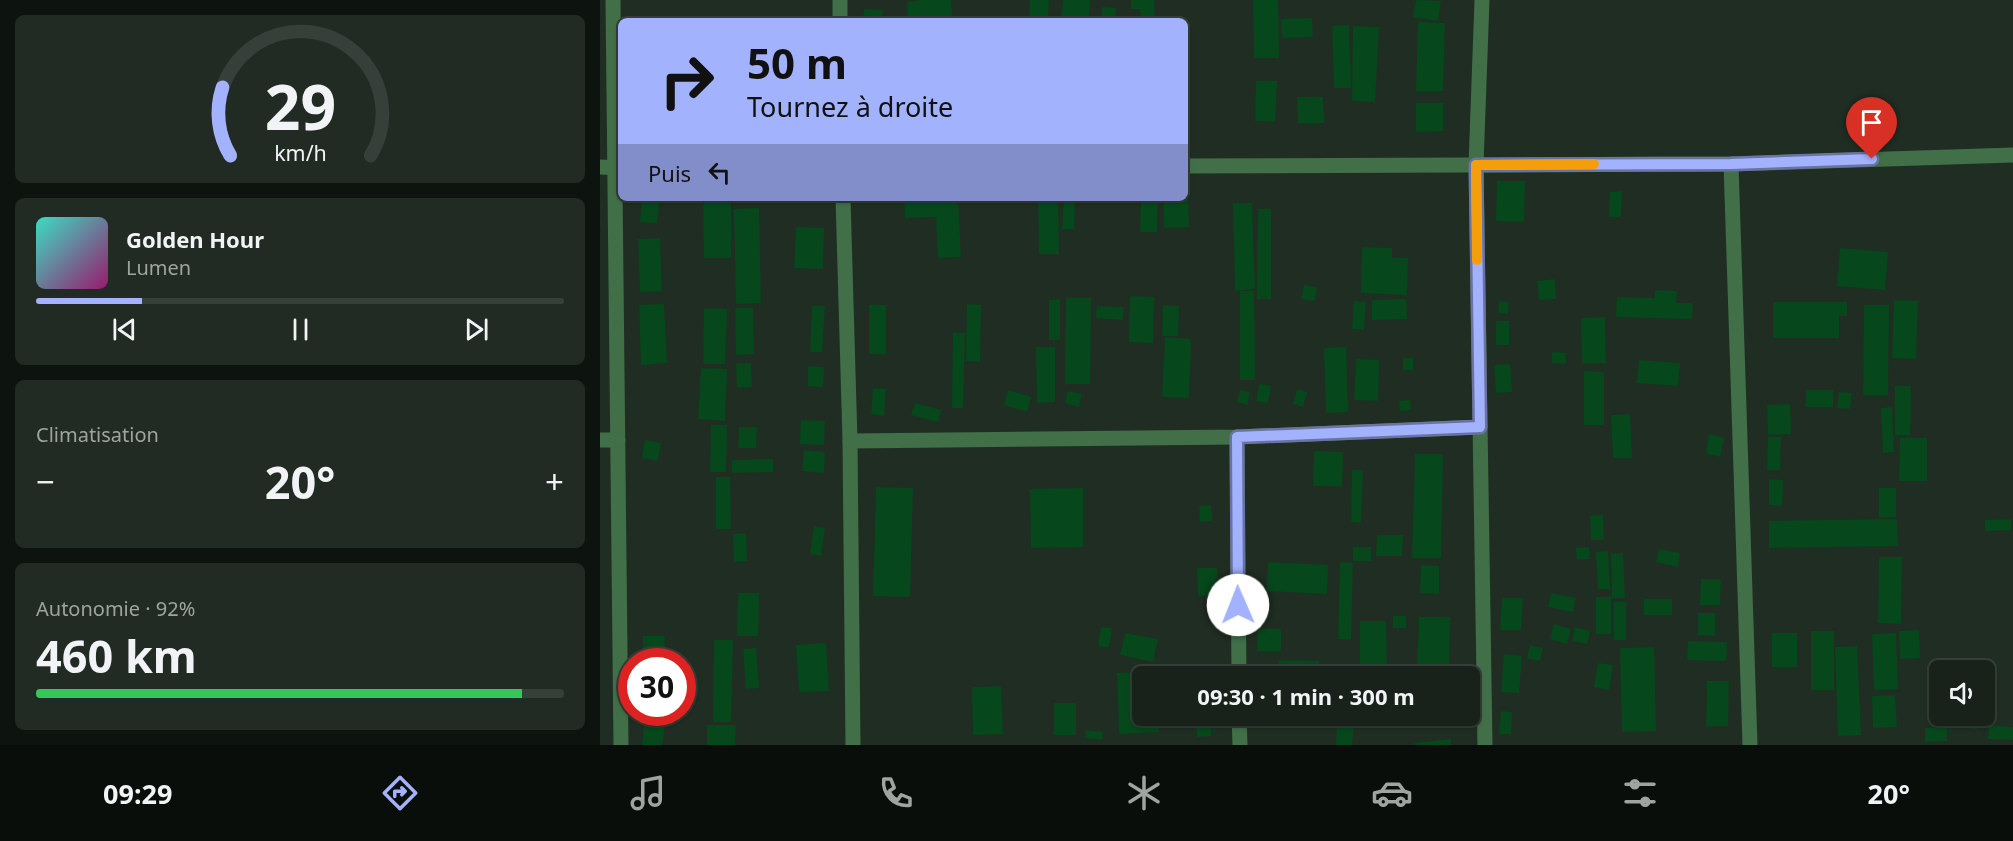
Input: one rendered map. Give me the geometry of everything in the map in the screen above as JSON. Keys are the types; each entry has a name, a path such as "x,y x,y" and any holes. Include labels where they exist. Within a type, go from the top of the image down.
{"street":[{"path":"613,0 612,168 621,745"},
{"path":"840,0 840,18"},
{"path":"1482,0 1476,165 1485,745"},
{"path":"1188,166 1731,164 2013,155"},
{"path":"1731,164 1750,745"},
{"path":"843,201 850,441 853,745"},
{"path":"850,441 1237,437 1480,427"},
{"path":"1237,437 1239,666"},
{"path":"600,440 618,440"},
{"path":"1239,726 1240,745"}],"building":[{"path":"951,0 952,16 908,18 907,2"},
{"path":"1030,0 1049,0 1048,18 1029,18"},
{"path":"1063,0 1090,0 1089,18 1061,18"},
{"path":"1131,0 1154,0 1155,18 1141,18 1140,9 1131,9"},
{"path":"1253,0 1278,0 1279,58 1254,58"},
{"path":"1416,0 1441,1 1438,21 1413,17"},
{"path":"1102,7 1116,8 1115,18 1101,18"},
{"path":"864,9 883,10 882,18 863,18"},
{"path":"1312,18 1313,37 1282,38 1281,19"},
{"path":"1418,22 1445,23 1443,91 1416,91"},
{"path":"1349,25 1351,88 1334,88 1332,26"},
{"path":"1353,26 1379,27 1375,102 1352,101"},
{"path":"1256,81 1277,81 1275,122 1255,121"},
{"path":"1297,97 1323,97 1324,123 1298,123"},
{"path":"1416,103 1443,103 1443,131 1416,132"},
{"path":"1497,181 1525,181 1524,222 1496,221"},
{"path":"1622,191 1621,217 1609,217 1610,192"},
{"path":"1188,197 1189,227 1164,228 1163,201 1188,201"},
{"path":"642,201 660,201 657,223 640,222"},
{"path":"703,201 731,201 731,258 704,258"},
{"path":"904,201 958,201 961,257 938,258 936,217 905,218"},
{"path":"1038,201 1058,201 1059,254 1039,254"},
{"path":"1064,201 1075,201 1074,229 1062,229"},
{"path":"1141,201 1158,201 1157,232 1140,232"},
{"path":"1233,203 1252,203 1255,289 1235,291"},
{"path":"759,208 761,303 736,304 734,209"},
{"path":"1258,209 1271,209 1271,299 1257,299"},
{"path":"796,227 824,228 823,269 794,268"},
{"path":"660,238 662,291 640,292 638,239"},
{"path":"1362,247 1392,248 1392,258 1408,258 1407,295 1361,293"},
{"path":"1840,248 1888,252 1885,290 1837,286"},
{"path":"1555,279 1556,299 1539,300 1537,281"},
{"path":"1304,285 1317,287 1315,301 1301,299"},
{"path":"1655,290 1677,291 1676,303 1693,303 1692,319 1616,317 1617,297 1655,298"},
{"path":"1240,291 1254,291 1255,380 1240,380"},
{"path":"1130,296 1154,297 1153,343 1129,342"},
{"path":"1066,298 1091,298 1090,384 1065,384"},
{"path":"1060,299 1060,340 1049,340 1049,300"},
{"path":"1406,299 1407,319 1372,320 1372,300"},
{"path":"1894,300 1918,301 1916,359 1892,358"},
{"path":"1354,301 1366,302 1364,330 1352,329"},
{"path":"1499,301 1509,302 1508,314 1498,313"},
{"path":"1773,302 1847,302 1847,316 1839,316 1839,338 1773,338"},
{"path":"664,304 667,363 641,365 639,305"},
{"path":"967,304 981,305 980,362 966,361"},
{"path":"869,305 886,305 886,354 869,354"},
{"path":"1163,305 1179,306 1178,336 1162,336"},
{"path":"1864,305 1889,305 1888,395 1863,395"},
{"path":"812,306 825,306 822,352 810,352"},
{"path":"1097,306 1124,307 1123,320 1096,318"},
{"path":"704,308 727,309 725,364 703,364"},
{"path":"735,308 753,308 754,354 736,355"},
{"path":"1605,317 1606,363 1582,364 1581,318"},
{"path":"1496,321 1509,321 1509,345 1496,345"},
{"path":"953,333 965,333 963,408 952,408"},
{"path":"1165,337 1191,339 1189,398 1162,397"},
{"path":"1036,347 1055,347 1055,402 1037,403"},
{"path":"1346,347 1348,412 1326,413 1324,348"},
{"path":"1552,352 1566,353 1566,364 1552,363"},
{"path":"1403,358 1413,358 1413,370 1403,370"},
{"path":"1356,359 1379,360 1378,401 1354,400"},
{"path":"1639,360 1680,363 1678,386 1637,383"},
{"path":"736,363 751,363 752,387 737,388"},
{"path":"1510,364 1512,392 1496,393 1494,365"},
{"path":"808,366 824,367 823,387 808,386"},
{"path":"701,368 727,369 725,421 698,419"},
{"path":"1584,371 1604,372 1604,425 1584,425"},
{"path":"1259,384 1271,386 1268,403 1256,401"},
{"path":"1895,386 1911,386 1910,435 1895,435"},
{"path":"873,388 886,389 884,416 871,414"},
{"path":"1297,389 1307,392 1303,407 1293,404"},
{"path":"1008,390 1031,397 1027,412 1004,405"},
{"path":"1240,390 1250,392 1247,405 1237,402"},
{"path":"1806,390 1833,390 1833,407 1806,407"},
{"path":"1068,391 1082,394 1079,407 1065,403"},
{"path":"1839,392 1852,393 1850,409 1837,408"},
{"path":"1410,400 1411,410 1400,411 1399,401"},
{"path":"915,403 941,410 938,422 911,415"},
{"path":"1790,404 1791,434 1768,435 1767,405"},
{"path":"1892,407 1894,452 1883,453 1881,408"},
{"path":"1630,414 1632,458 1613,458 1611,415"},
{"path":"801,420 825,421 824,445 800,444"},
{"path":"711,425 727,425 726,472 710,472"},
{"path":"739,427 757,427 756,448 738,448"},
{"path":"1709,434 1724,438 1720,457 1706,453"},
{"path":"1768,437 1781,437 1780,470 1767,470"},
{"path":"1900,438 1927,438 1927,481 1899,481"},
{"path":"645,440 661,443 658,461 642,458"},
{"path":"804,450 825,452 824,473 802,471"},
{"path":"1314,451 1343,452 1342,486 1313,486"},
{"path":"1415,454 1443,454 1441,558 1412,558"},
{"path":"773,459 773,472 732,473 732,460"},
{"path":"1352,470 1363,470 1361,523 1351,522"},
{"path":"716,477 730,477 731,529 716,529"},
{"path":"1769,479 1783,480 1782,506 1769,505"},
{"path":"876,487 913,488 910,597 873,596"},
{"path":"1083,488 1083,547 1031,548 1030,489"},
{"path":"1879,488 1896,488 1896,517 1879,518"},
{"path":"1211,505 1212,521 1200,522 1199,506"},
{"path":"1603,515 1604,540 1591,540 1590,516"},
{"path":"1897,519 1898,546 1769,548 1769,521"},
{"path":"2011,519 2011,530 1985,531 1985,520"},
{"path":"814,526 825,528 821,556 810,554"},
{"path":"746,533 747,561 734,562 733,534"},
{"path":"1377,535 1403,535 1402,556 1376,556"},
{"path":"1353,547 1371,547 1371,561 1353,561"},
{"path":"1589,547 1590,559 1577,560 1576,548"},
{"path":"1659,549 1680,553 1678,567 1656,562"},
{"path":"1608,551 1610,589 1598,589 1596,552"},
{"path":"1623,553 1625,598 1612,598 1611,554"},
{"path":"1879,557 1902,557 1901,624 1878,623"},
{"path":"1268,562 1328,565 1327,594 1267,591"},
{"path":"1340,562 1353,563 1351,640 1338,639"},
{"path":"1421,565 1439,566 1439,594 1420,593"},
{"path":"1197,568 1217,568 1218,594 1198,596"},
{"path":"1701,579 1721,579 1720,605 1700,605"},
{"path":"738,593 759,593 758,636 737,636"},
{"path":"1551,593 1576,598 1573,612 1548,607"},
{"path":"1596,597 1611,597 1611,634 1596,634"},
{"path":"1502,598 1523,598 1521,630 1500,630"},
{"path":"1644,599 1672,599 1672,615 1644,615"},
{"path":"1614,602 1626,602 1626,640 1614,640"},
{"path":"1698,613 1715,613 1715,636 1698,635"},
{"path":"1393,616 1406,616 1406,628 1393,628"},
{"path":"1419,617 1450,617 1449,666 1417,666"},
{"path":"1360,621 1386,621 1387,666 1360,666"},
{"path":"1554,624 1571,629 1567,644 1550,639"},
{"path":"1101,627 1112,628 1109,647 1098,646"},
{"path":"1575,627 1590,631 1587,644 1572,641"},
{"path":"1258,628 1281,629 1281,651 1257,651"},
{"path":"1919,630 1920,658 1900,659 1899,631"},
{"path":"1811,631 1834,631 1834,690 1811,690"},
{"path":"1125,633 1158,639 1153,662 1120,655"},
{"path":"1772,633 1797,633 1797,667 1772,667"},
{"path":"1896,633 1898,689 1874,690 1872,634"},
{"path":"643,636 665,636 665,648 643,648"},
{"path":"714,640 733,640 731,722 713,722"},
{"path":"1688,641 1727,642 1726,661 1687,660"},
{"path":"826,643 829,691 799,692 796,645"},
{"path":"1530,645 1543,648 1540,661 1527,659"},
{"path":"1857,646 1861,735 1838,736 1835,647"},
{"path":"1654,647 1656,731 1622,732 1620,648"},
{"path":"756,648 759,688 746,689 743,649"},
{"path":"1504,654 1522,656 1519,693 1501,692"},
{"path":"1279,660 1319,661 1319,666 1279,666"},
{"path":"1598,663 1613,665 1609,690 1594,687"},
{"path":"1117,673 1132,673 1132,726 1159,726 1159,732 1119,734"},
{"path":"1707,681 1729,681 1728,726 1706,726"},
{"path":"1001,686 1003,734 973,735 972,687"},
{"path":"1895,695 1897,727 1873,728 1872,696"},
{"path":"1054,703 1076,703 1076,735 1054,735"},
{"path":"1501,711 1512,712 1511,734 1499,734"},
{"path":"707,725 736,725 735,745 707,745"},
{"path":"644,726 665,726 662,745 642,745"},
{"path":"1337,726 1354,727 1352,745 1336,745"},
{"path":"1963,726 1978,726 1977,730"},
{"path":"1989,726 2013,727 2013,740 1988,739"},
{"path":"1196,728 1211,728 1211,736 1197,737"},
{"path":"1925,728 1947,728 1947,741 1925,742"},
{"path":"1086,730 1103,732 1102,740 1085,738"},
{"path":"1451,739 1451,745 1415,745 1414,743"}],"slow traffic":[{"path":"1477,260 1476,165 1594,164"}],"route":[{"path":"1238,605 1237,437 1480,427 1476,165 1731,164 1872,159"}]}
